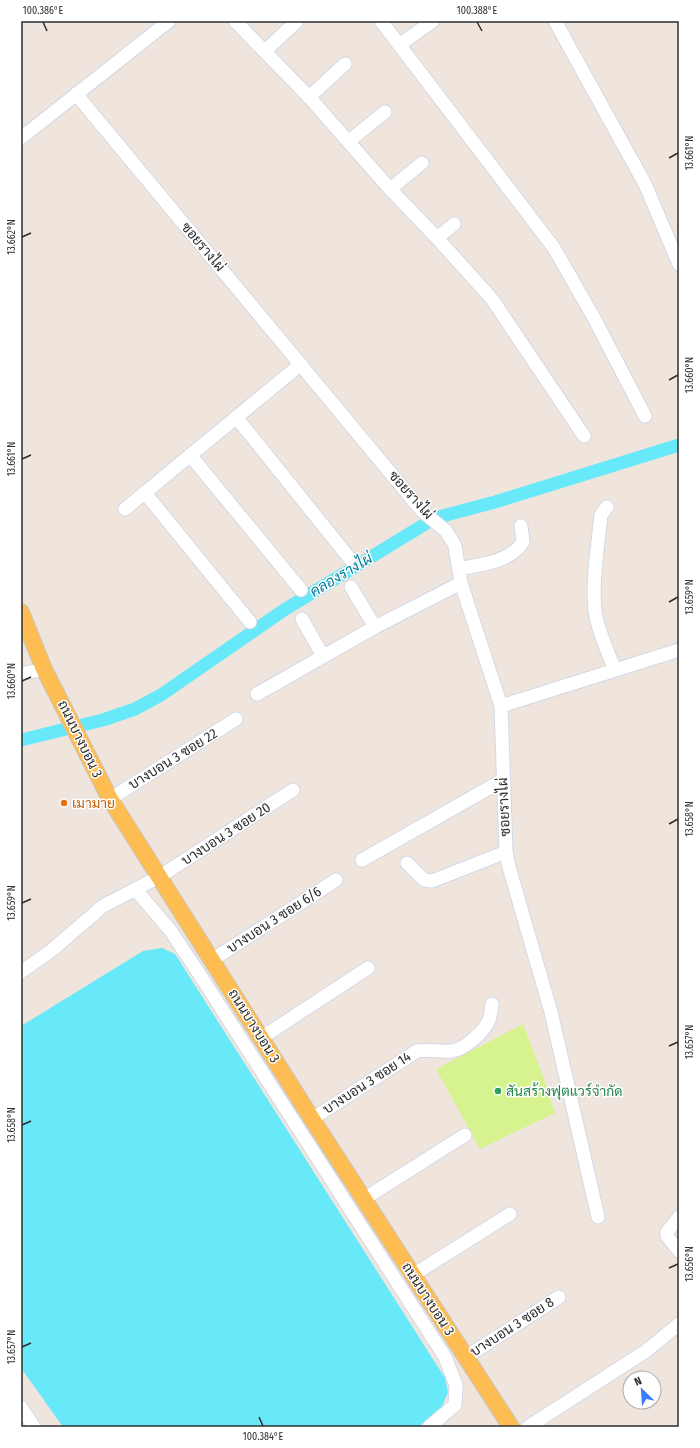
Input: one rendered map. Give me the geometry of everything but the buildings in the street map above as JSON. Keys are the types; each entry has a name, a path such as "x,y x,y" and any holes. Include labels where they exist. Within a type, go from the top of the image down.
{"main road":[{"name":"ถนนบางบอน 3","path":"22,616 44,669 110,799 312,1119 511,1427"}],"street":[{"path":"21,138 169,21"},
{"path":"235,21 309,97 390,189 492,299 584,436"},
{"path":"265,51 297,21"},
{"path":"381,21 554,248 594,318 645,416"},
{"path":"399,45 433,21"},
{"path":"555,21 645,184 679,264"},
{"path":"309,97 345,64"},
{"name":"ซอยรางไผ่","path":"76,94 422,511 446,531 454,546 461,583 501,706 506,852 509,867 551,1012 598,1217"},
{"path":"349,141 385,112"},
{"path":"390,189 422,163"},
{"path":"437,238 454,224"},
{"path":"125,508 301,364"},
{"path":"236,417 350,559"},
{"path":"190,456 301,590"},
{"path":"145,493 250,622"},
{"path":"607,507 601,515 594,598 596,617 603,642 615,670"},
{"path":"458,569 500,559 512,554 523,542 521,526"},
{"path":"257,694 375,627 461,583"},
{"path":"351,587 375,627"},
{"path":"302,619 323,656"},
{"path":"501,706 679,650"},
{"path":"21,674 44,669"},
{"name":"บางบอน 3 ซอย 22","path":"110,799 236,719"},
{"path":"362,860 503,780"},
{"name":"บางบอน 3 ซอย 20","path":"21,972 52,950 103,906 159,877 293,790"},
{"path":"407,863 424,880 432,881 506,852"},
{"name":"บางบอน 3 ซอย 6/6","path":"212,960 336,880"},
{"path":"135,889 170,930 198,972 445,1357 456,1385 455,1405 429,1427"},
{"path":"261,1038 368,968"},
{"name":"บางบอน 3 ซอย 14","path":"312,1119 417,1051 453,1051 474,1039 488,1023 492,1004"},
{"path":"364,1199 465,1135"},
{"path":"413,1275 510,1214"},
{"path":"679,1217 667,1232 667,1236 679,1251"},
{"name":"บางบอน 3 ซอย 8","path":"466,1357 559,1296"},
{"path":"528,1427 646,1351 679,1324"},
{"path":"21,1407 34,1427"}],"green space":[{"name":"สันสร้างฟุตแวร์จำกัด","path":"523,1024 555,1113 480,1149 436,1069"}],"water":[{"path":"162,948 175,954 445,1378 448,1392 441,1409 418,1427 63,1427 21,1368 21,1026 143,951"}],"waterway":[{"name":"คลองรางไผ่","path":"21,740 103,720 135,709 161,695 284,610 435,518 495,502 679,445"}],"place":[{"name":"เมามาย","path":"64,803"},
{"name":"สันสร้างฟุตแวร์จำกัด","path":"498,1091"}]}
